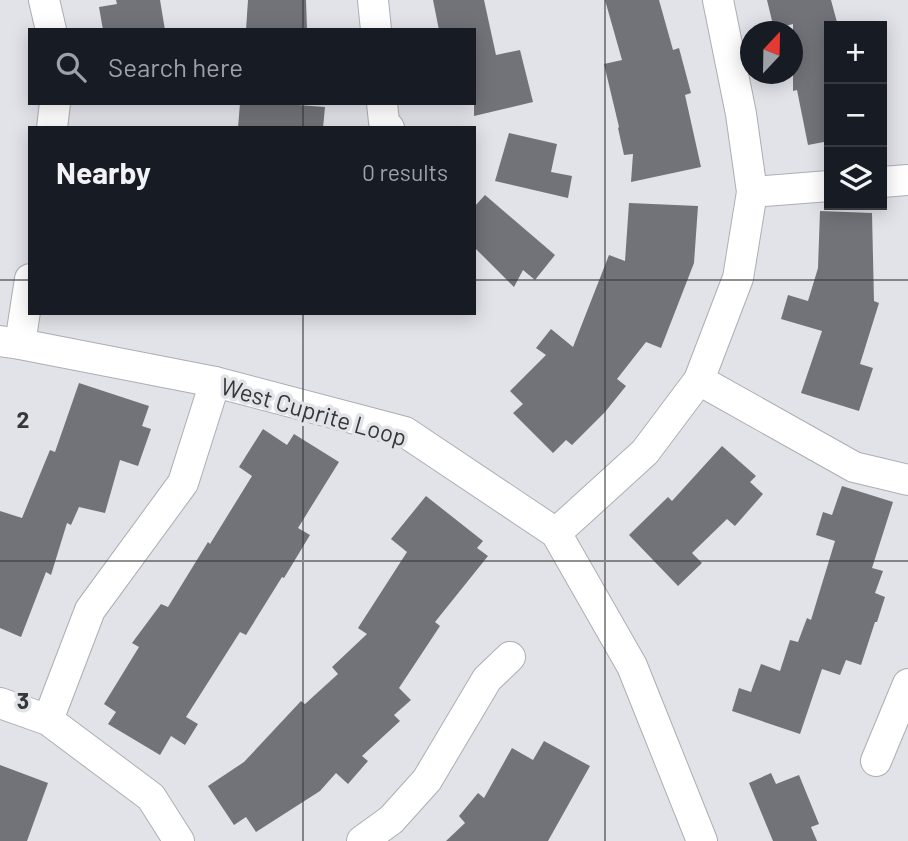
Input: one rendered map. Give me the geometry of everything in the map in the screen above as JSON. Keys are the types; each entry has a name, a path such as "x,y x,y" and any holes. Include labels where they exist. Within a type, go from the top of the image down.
{"street":[{"path":"44,0 51,28"},
{"path":"373,0 376,28"},
{"path":"556,533 645,452 699,380 738,278 752,192 741,114 718,0"},
{"path":"52,126 55,105"},
{"path":"382,105 384,122 387,126"},
{"path":"887,182 908,180"},
{"path":"752,192 824,186"},
{"path":"10,343 28,285"},
{"name":"West Cuprite Loop","path":"10,343 215,382 405,432 556,533 632,666 702,841"},
{"path":"699,380 854,467 908,480"},
{"path":"48,720 90,610 183,483 215,382"},
{"path":"362,841 391,820 427,780 487,679 510,657"},
{"path":"876,761 908,684"},
{"path":"0,704 48,720 151,797 179,841"}],"building":[{"path":"116,0 160,0 165,28 103,28 99,7 117,4"},
{"path":"248,0 306,0 307,28 246,28"},
{"path":"433,0 484,0 496,55 520,50 533,102 474,116 476,28 439,28"},
{"path":"605,0 659,0 673,50 679,48 691,93 685,95 701,167 631,182 633,154 624,155 604,64 622,60"},
{"path":"767,0 831,0 837,21 824,21 824,142 808,145 797,90 793,91 793,84 803,84 803,21 772,21"},
{"path":"240,105 325,107 323,126 238,126"},
{"path":"509,133 557,144 551,172 572,176 568,198 495,181"},
{"path":"485,195 555,255 535,280 523,270 514,287 476,249 476,205"},
{"path":"629,203 698,206 694,263 661,348 646,342 617,379 626,386 605,412 572,445 566,440 553,453 513,413 523,404 510,391 546,355 536,348 551,329 573,347 609,255 625,261"},
{"path":"820,211 872,213 874,301 879,303 860,364 873,368 859,411 801,393 822,331 781,319 788,295 808,301 818,268"},
{"path":"79,383 149,406 142,426 151,429 138,466 120,460 105,513 79,507 71,525 67,523 51,575 46,572 21,637 0,628 0,511 22,518 50,450 55,452"},
{"path":"263,429 287,445 294,434 339,462 298,528 310,535 246,635 240,632 186,717 198,724 185,745 171,736 160,755 108,724 116,712 104,704 139,647 132,643 161,604 168,607 252,476 239,467"},
{"path":"722,446 756,476 750,482 763,494 735,526 727,519 692,553 702,563 678,586 629,535 668,497 672,501"},
{"path":"842,486 893,502 872,568 883,571 875,593 885,597 861,665 846,660 840,675 822,669 800,734 732,711 739,688 751,692 761,664 780,671 790,640 798,642 807,618 811,620 835,541 816,535 823,512 832,515"},
{"path":"426,496 483,541 477,548 488,556 435,622 440,626 399,688 411,700 394,715 400,721 362,756 368,761 348,784 336,773 320,791 256,832 246,817 234,825 208,786 244,762 301,701 305,704 338,674 332,667 367,634 358,628 407,552 391,539"},
{"path":"544,741 590,766 548,841 446,841 465,823 459,816 478,793 484,798 512,748 533,760"},
{"path":"0,765 48,783 27,841 0,841"},
{"path":"771,773 776,784 799,775 819,824 811,827 817,841 773,841 749,783"}]}
